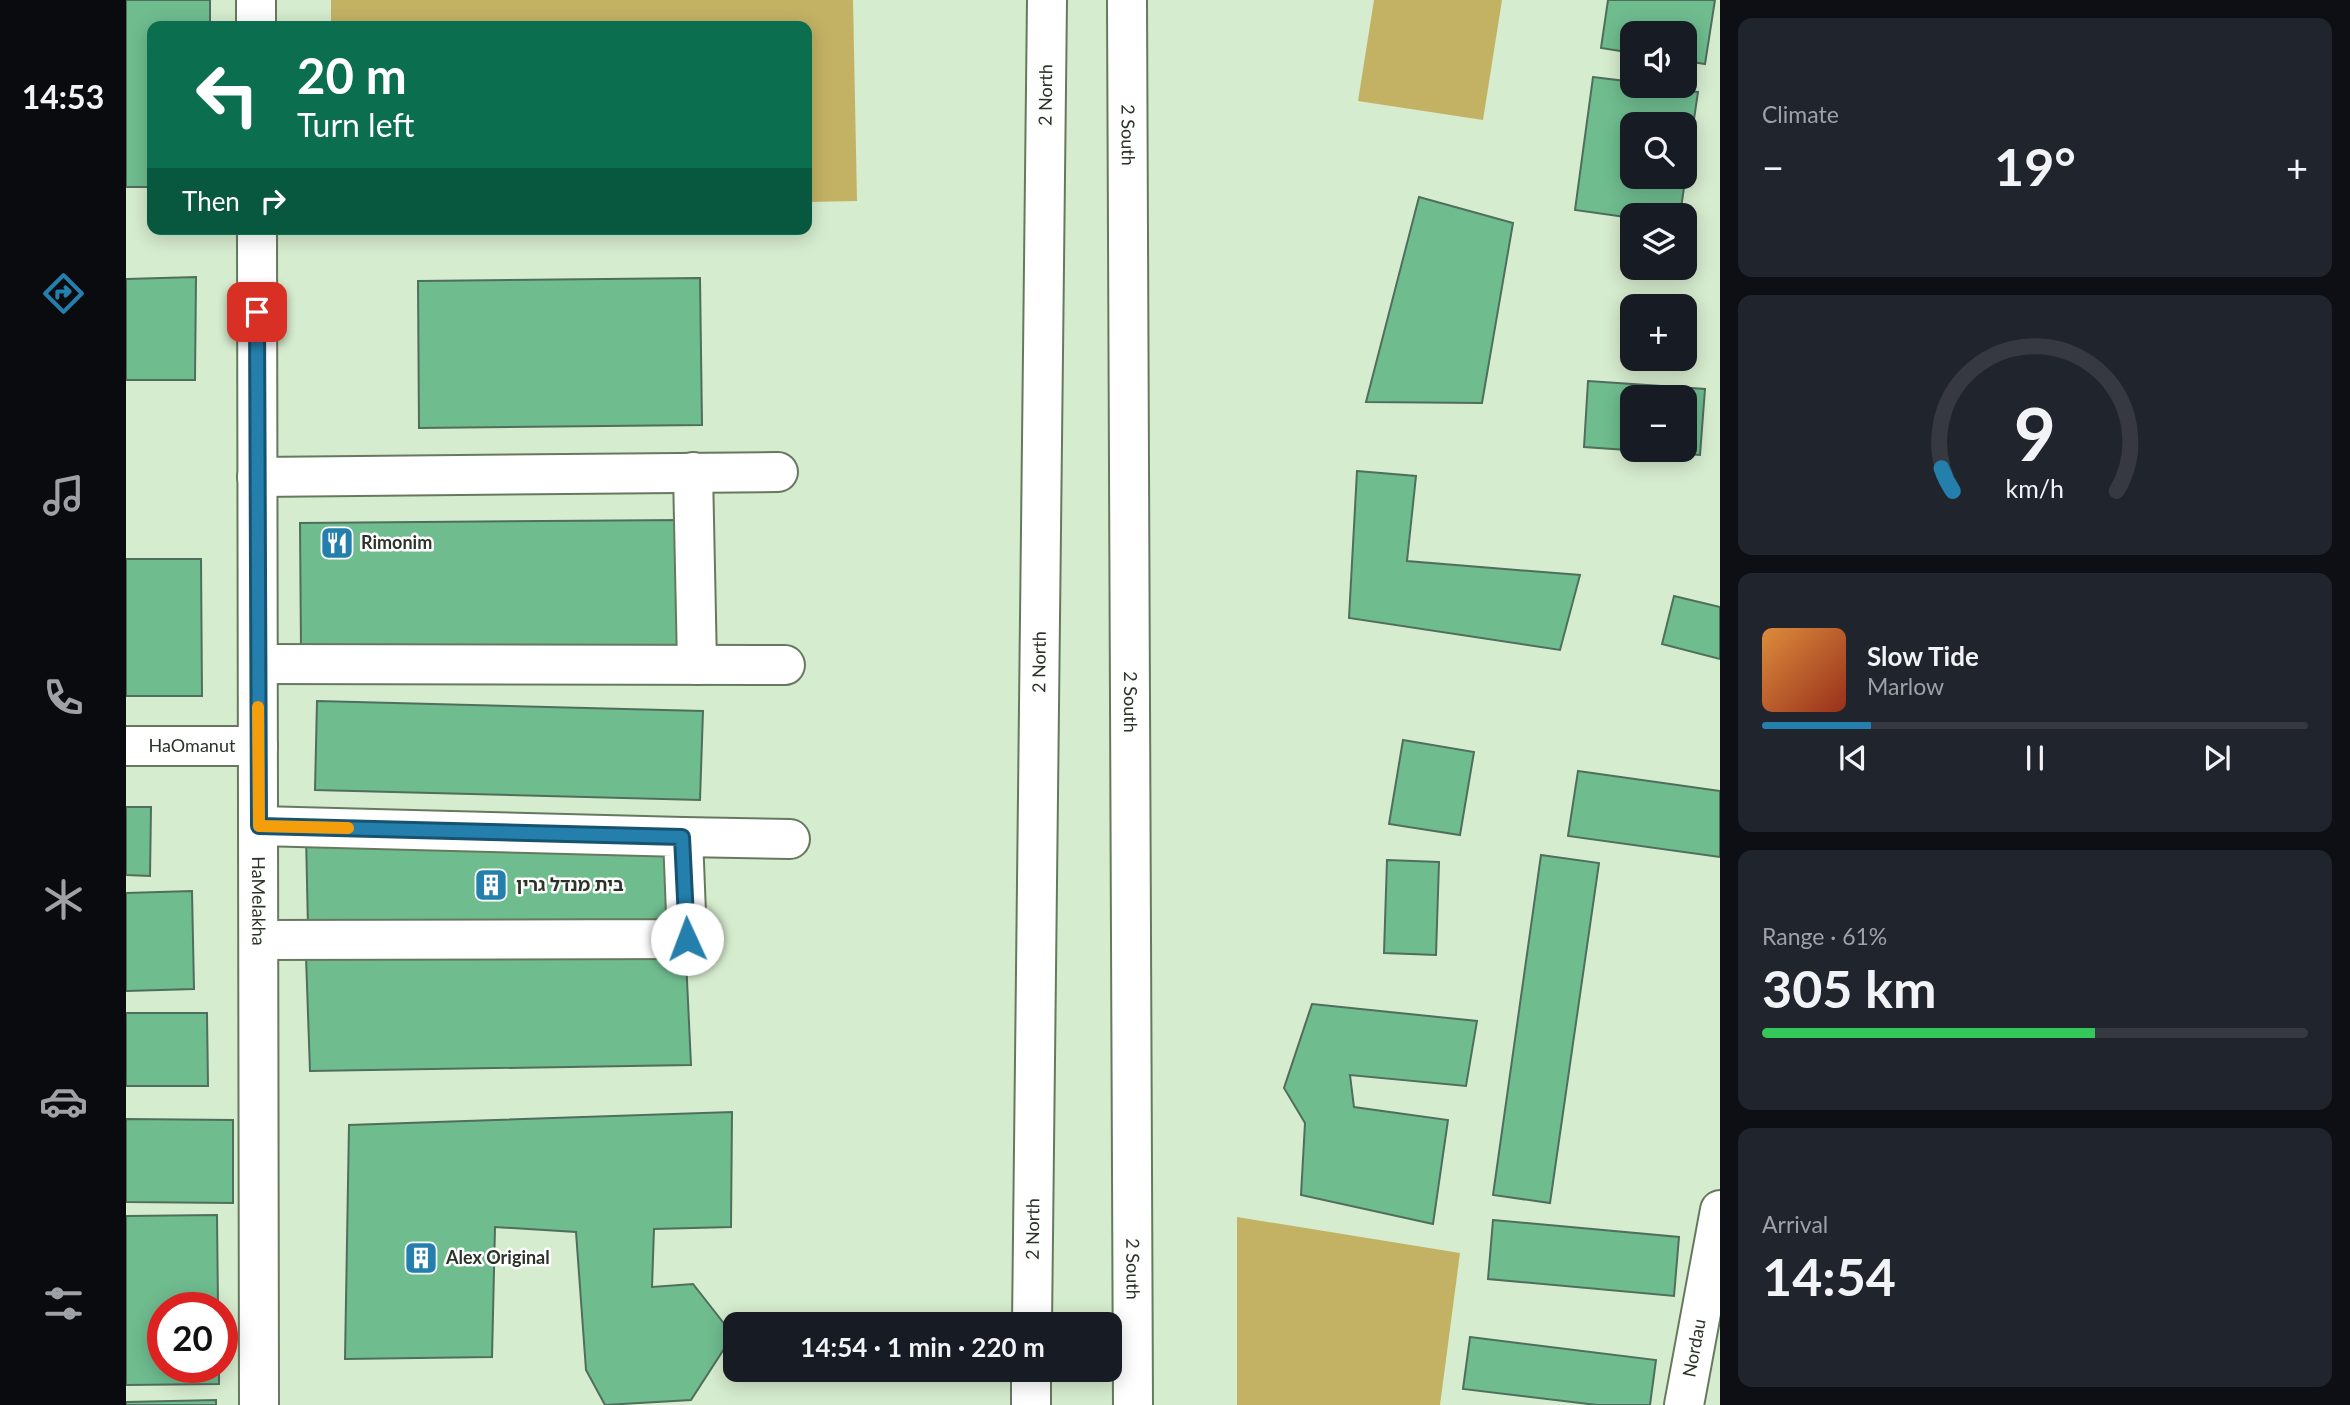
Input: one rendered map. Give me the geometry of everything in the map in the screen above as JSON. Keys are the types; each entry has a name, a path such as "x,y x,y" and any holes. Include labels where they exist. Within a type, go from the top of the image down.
{"main road":[{"path":"256,0 256,21"},
{"name":"2 North","path":"1032,1312 1047,0"},
{"name":"2 South","path":"1127,0 1133,1405"},
{"name":"HaMelakha","path":"257,235 259,1405"},
{"path":"692,472 697,665"},
{"path":"257,477 778,472"},
{"path":"258,664 785,665"},
{"name":"HaOmanut","path":"126,746 258,746"},
{"path":"259,826 790,839"},
{"path":"259,940 687,939 682,837"},
{"name":"Nordau","path":"1684,1405 1720,1210"},
{"path":"1031,1382 1031,1405"}],"shaded area":[{"path":"331,0 853,0 857,201 812,202 812,21 331,21"},
{"path":"1374,0 1502,0 1483,120 1358,101"},
{"path":"1237,1217 1460,1253 1440,1405 1237,1405"}],"building":[{"path":"126,0 210,0 210,21 147,21 147,187 126,187"},
{"path":"1608,0 1715,0 1705,64 1697,63 1697,21 1620,21 1620,51 1601,48"},
{"path":"1593,77 1620,80 1620,98 1697,98 1698,92 1695,112 1620,112 1620,189 1684,189 1682,203 1620,203 1620,216 1575,210"},
{"path":"1419,197 1513,223 1482,403 1366,402"},
{"path":"196,277 195,380 126,380 126,279"},
{"path":"700,278 702,425 419,428 418,281"},
{"path":"1588,381 1646,385 1620,385 1620,449 1584,447"},
{"path":"1697,388 1705,389 1700,455 1697,455"},
{"path":"1357,471 1416,476 1407,561 1580,575 1560,650 1349,618"},
{"path":"683,520 685,648 301,651 300,523"},
{"path":"126,559 201,559 202,696 126,696"},
{"path":"1674,596 1720,607 1720,659 1662,644"},
{"path":"317,701 703,711 700,800 315,790"},
{"path":"1403,740 1474,752 1460,835 1389,824"},
{"path":"1578,771 1720,791 1720,857 1568,836"},
{"path":"126,807 151,807 150,876 126,875"},
{"name":"בית מנדל גרין","path":"306,835 675,840 676,931 308,929"},
{"path":"1541,855 1599,863 1550,1203 1493,1195"},
{"path":"1387,860 1439,862 1436,955 1384,953"},
{"path":"192,891 194,989 126,991 126,893"},
{"path":"306,957 686,959 691,1065 310,1071"},
{"path":"1312,1004 1477,1021 1466,1086 1350,1075 1354,1107 1448,1120 1433,1224 1301,1195 1305,1123 1284,1088"},
{"path":"126,1013 207,1013 208,1086 126,1086"},
{"name":"Alex Original","path":"732,1112 731,1227 654,1229 652,1287 693,1284 723,1322 723,1350 691,1400 605,1405 586,1370 576,1232 495,1227 492,1357 345,1359 349,1125"},
{"path":"126,1119 233,1120 233,1203 126,1202"},
{"path":"217,1215 218,1292 147,1292 147,1383 219,1384 126,1385 126,1216"},
{"path":"1493,1220 1679,1237 1674,1296 1488,1279"},
{"path":"1470,1337 1656,1360 1650,1405 1597,1405 1463,1389"},
{"path":"216,1400 216,1405 126,1405 126,1402"}],"slow traffic":[{"path":"258,707 259,826 348,828"}],"place":[{"name":"Rimonim","path":"337,543"},
{"name":"בית מנדל גרין","path":"491,885"},
{"name":"Alex Original","path":"421,1258"}],"route":[{"path":"257,312 259,826 682,837 687,939"}]}
